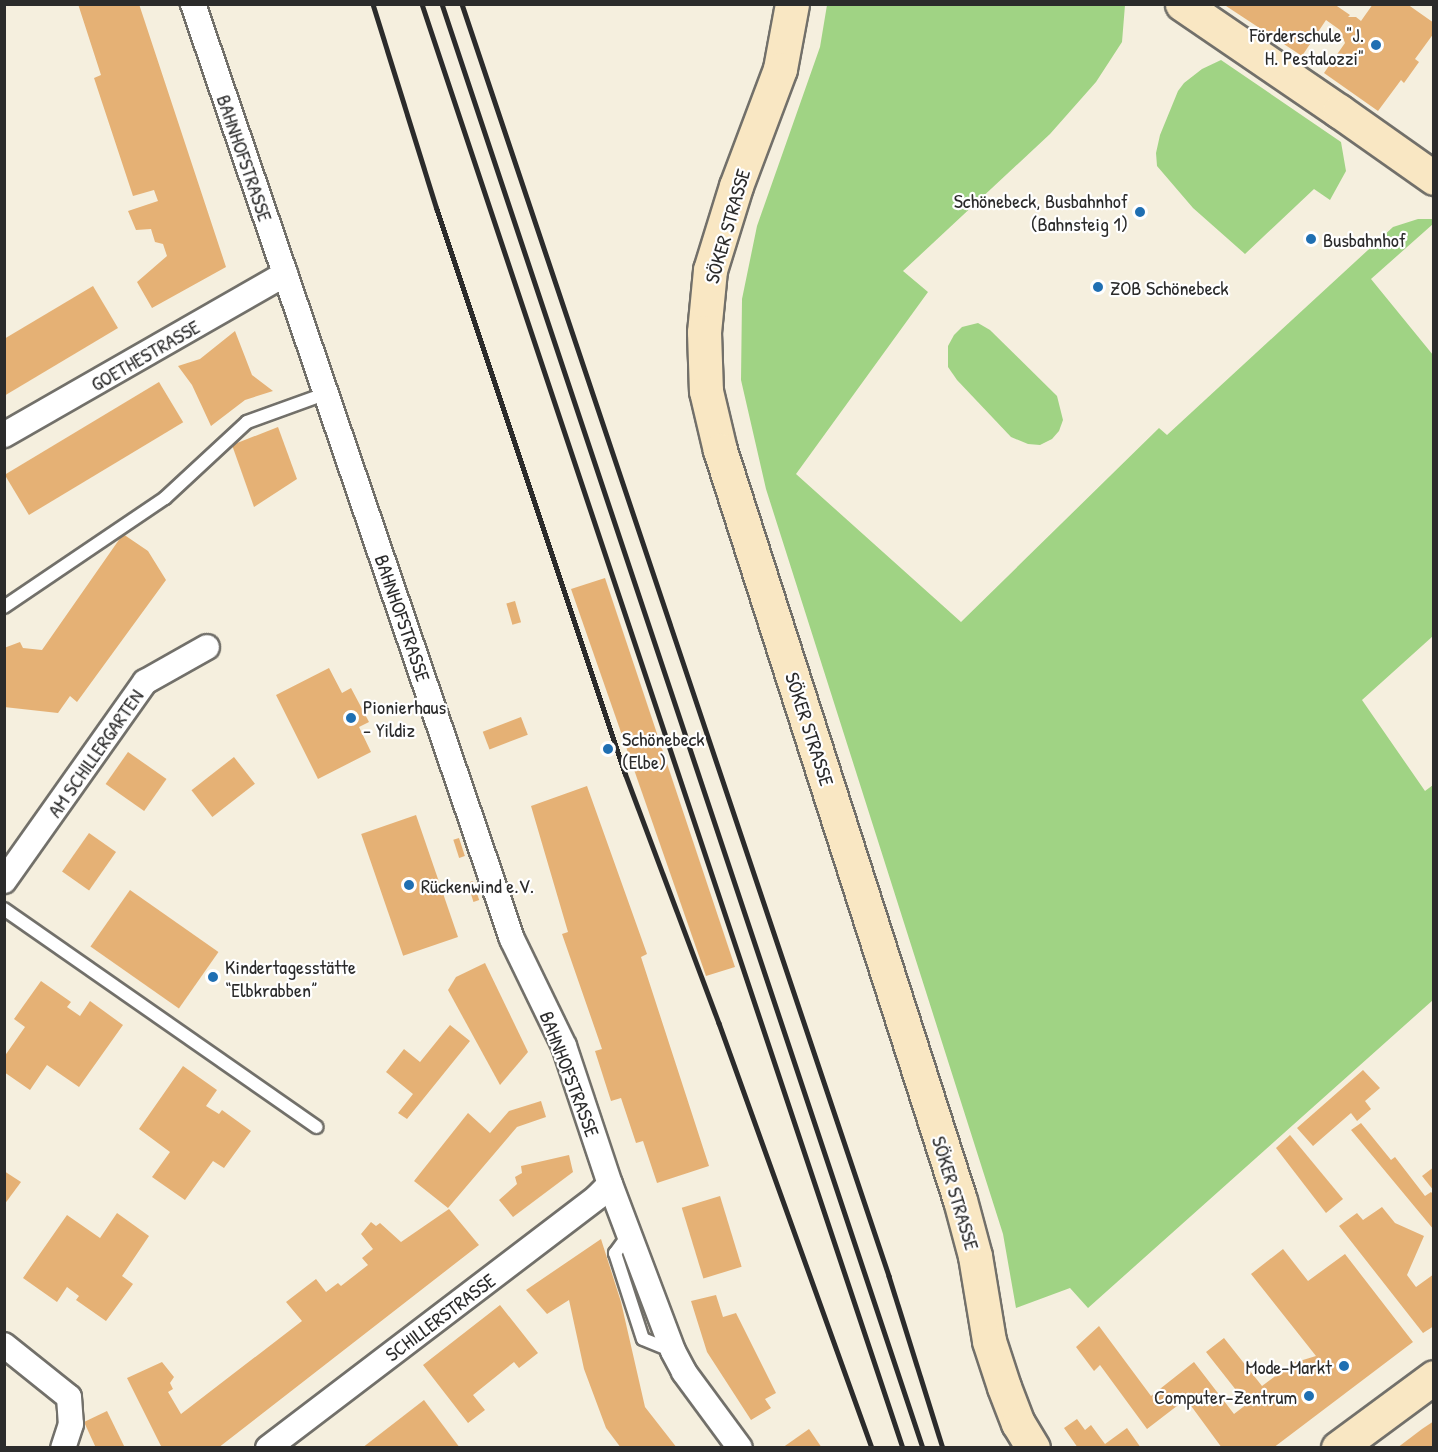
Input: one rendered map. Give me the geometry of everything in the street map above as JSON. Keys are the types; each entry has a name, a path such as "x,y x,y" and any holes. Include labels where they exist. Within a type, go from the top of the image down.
{"street":[{"name":"BAHNHOFSTRASSE","path":"193,4 512,939 564,1046 610,1184 673,1351 684,1372 740,1448"},
{"name":"SÖKER STRASSE","path":"792,4 780,69 736,186 710,270 704,332 706,391 720,450 960,1200 975,1256 989,1341 996,1364 1018,1423 1033,1448"},
{"path":"1182,4 1434,178"},
{"name":"GOETHESTRASSE","path":"4,435 285,274"},
{"name":"AM SCHILLERGARTEN","path":"4,881 145,682 207,647"},
{"name":"SCHILLERSTRASSE","path":"268,1448 597,1197 610,1184"},
{"path":"4,1345 69,1397 71,1424 63,1448"},
{"path":"1338,1448 1434,1377"}],"lane":[{"path":"4,607 165,498 247,422 327,393"},
{"path":"4,909 317,1127"}],"green space":[{"path":"827,5 1125,5 1122,42 1096,82 1050,134 903,271 928,292 796,474 961,622 1159,428 1167,435 1393,227 1418,219 1433,219 1433,224 1371,279 1433,355 1433,636 1362,700 1425,791 1433,785 1433,1000 1088,1308 1070,1288 1016,1308 1003,1234 766,489 741,380 742,299 757,226 820,47"},
{"path":"1221,60 1341,142 1346,171 1330,200 1314,189 1245,254 1193,208 1157,166 1156,153 1160,135 1178,91 1184,83 1202,69"},
{"path":"978,323 990,330 1057,396 1063,420 1059,431 1052,439 1040,445 1028,444 1011,437 957,380 948,367 948,346 954,335 962,327"}],"building":[{"path":"78,4 139,4 226,267 152,308 137,282 167,256 163,244 155,242 151,229 136,230 128,211 158,201 154,190 133,196 94,78 101,75"},
{"path":"1223,4 1334,4 1350,15 1348,17 1356,17 1361,21 1373,4 1407,4 1434,23 1434,33 1415,59 1419,62 1404,83 1401,80 1378,111 1324,73 1345,43 1340,30 1326,20 1302,56"},
{"path":"93,286 118,328 4,396 4,339"},
{"path":"235,331 252,375 273,391 245,400 211,426 192,385 178,366 200,359"},
{"path":"159,382 183,422 29,515 5,475"},
{"path":"278,427 297,479 254,507 232,445"},
{"path":"123,534 148,551 166,580 77,702 70,696 58,713 4,707 4,648 20,642 23,648 42,650"},
{"path":"605,578 735,967 706,976 571,589"},
{"path":"515,601 521,622 512,625 506,603"},
{"path":"329,668 342,693 351,688 369,722 359,727 371,752 318,779 276,695"},
{"path":"521,717 528,735 490,749 483,732"},
{"path":"128,752 167,779 144,811 106,784"},
{"path":"234,757 255,784 212,817 191,790"},
{"path":"587,786 647,954 641,957 709,1166 657,1183 643,1141 636,1143 621,1098 611,1101 595,1051 602,1049 562,934 568,932 531,806"},
{"name":"Rückenwind e.V.","path":"416,815 458,937 403,956 361,834"},
{"path":"89,833 116,852 89,890 62,872"},
{"path":"459,838 465,856 459,858 453,840"},
{"path":"473,881 479,900 473,902 467,883"},
{"path":"130,890 218,952 179,1008 90,947"},
{"path":"485,963 528,1052 500,1085 448,990 456,977"},
{"path":"41,981 71,1002 67,1007 80,1016 90,1001 123,1025 79,1087 47,1065 30,1090 4,1072 4,1057 25,1027 14,1019"},
{"path":"450,1025 470,1041 407,1119 398,1113 413,1094 386,1072 404,1049 420,1062"},
{"path":"183,1066 217,1090 206,1106 219,1114 222,1110 251,1131 224,1168 213,1161 185,1200 152,1177 170,1152 139,1129"},
{"path":"1363,1070 1380,1088 1365,1101 1371,1109 1357,1121 1351,1113 1313,1146 1297,1128"},
{"path":"541,1101 546,1117 517,1127 448,1208 414,1181 468,1113 490,1133 509,1111"},
{"path":"1361,1123 1391,1160 1395,1157 1425,1196 1431,1192 1434,1195 1434,1230 1351,1130"},
{"path":"1290,1135 1343,1199 1326,1213 1276,1148"},
{"path":"569,1155 573,1172 513,1217 499,1200 517,1184 515,1177 522,1173 521,1166"},
{"path":"1434,1167 1434,1191 1422,1176"},
{"path":"4,1171 21,1182 4,1205"},
{"path":"720,1196 742,1267 703,1278 682,1208"},
{"path":"1382,1207 1395,1223 1424,1236 1407,1275 1416,1287 1434,1274 1434,1326 1423,1333 1339,1226 1357,1213 1363,1220"},
{"path":"449,1209 479,1245 218,1448 162,1448 127,1378 162,1362 174,1377 170,1383 173,1389 168,1392 181,1414 302,1321 286,1302 316,1279 326,1292 338,1283 341,1286 368,1265 362,1258 373,1249 361,1234 371,1222 376,1226 380,1223 401,1242"},
{"path":"117,1213 149,1236 122,1276 133,1284 106,1321 76,1300 79,1296 67,1287 57,1302 23,1278 67,1215 100,1238"},
{"path":"601,1239 621,1302 645,1407 677,1448 621,1448 606,1428 584,1369 569,1300 547,1314 526,1290"},
{"path":"1283,1249 1308,1281 1345,1254 1413,1342 1273,1448 1222,1448 1186,1399 1147,1429 1100,1365 1094,1371 1076,1347 1099,1326 1151,1396 1194,1362 1234,1414 1247,1404 1206,1352 1224,1338 1262,1386 1293,1363 1316,1356 1251,1274"},
{"path":"716,1295 723,1317 736,1313 776,1393 765,1399 771,1408 751,1420 707,1352 691,1301"},
{"path":"500,1305 538,1353 519,1368 514,1362 473,1395 485,1410 468,1423 423,1365"},
{"path":"424,1400 460,1448 362,1448"},
{"path":"107,1411 125,1448 96,1448 84,1422"},
{"path":"1077,1419 1085,1430 1091,1425 1105,1444 1127,1428 1141,1448 1078,1448 1064,1428"},
{"path":"1434,1421 1434,1448 1397,1448 1422,1429"},
{"path":"809,1429 822,1448 782,1448"}],"railway":[{"path":"373,4 437,209 625,773 719,1023 872,1448"},
{"path":"422,4 903,1448"},
{"path":"442,4 923,1448"},
{"path":"462,4 889,1276 943,1448"}],"place":[{"name":"Förderschule \"J. H. Pestalozzi\"","path":"1376,45"},
{"name":"Schönebeck, Busbahnhof (Bahnsteig 1)","path":"1140,212"},
{"name":"Busbahnhof","path":"1311,239"},
{"name":"ZOB Schönebeck","path":"1098,287"},
{"name":"Pionierhaus - Yildiz","path":"351,718"},
{"name":"Schönebeck (Elbe)","path":"608,749"},
{"name":"Rückenwind e.V.","path":"409,885"},
{"name":"Kindertagesstätte “Elbkrabben”","path":"213,977"},
{"name":"Mode-Markt","path":"1344,1366"},
{"name":"Computer-Zentrum","path":"1309,1396"}]}
